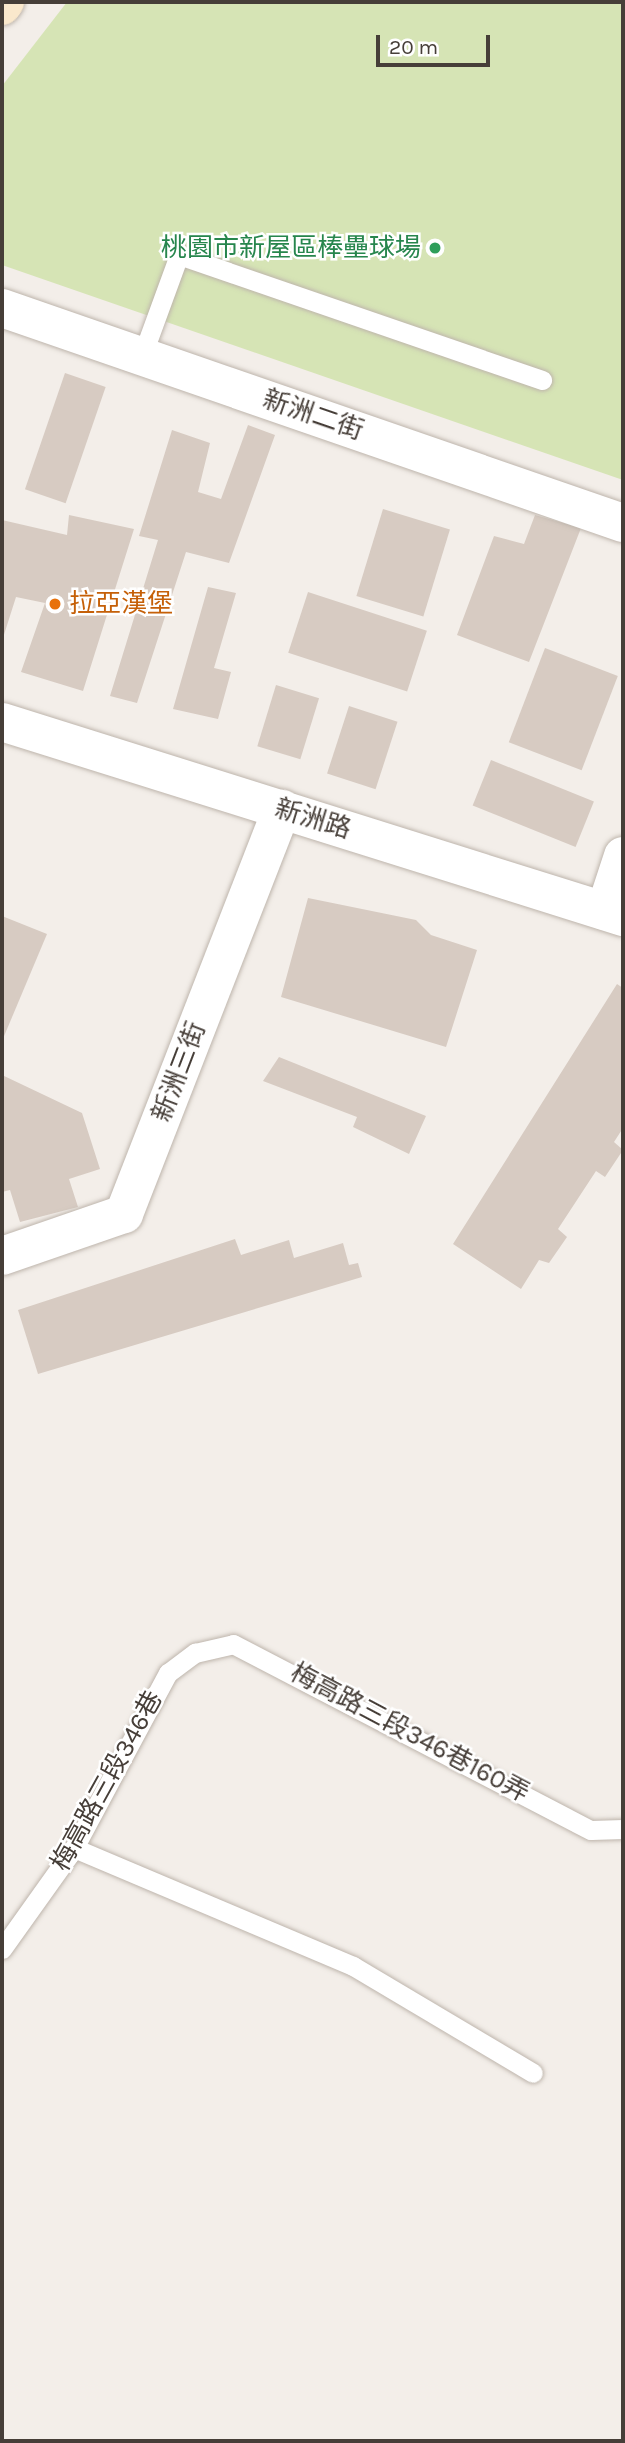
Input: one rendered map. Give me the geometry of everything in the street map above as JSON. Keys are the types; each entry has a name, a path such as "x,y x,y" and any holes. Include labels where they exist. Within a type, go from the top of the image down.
{"street":[{"name":"新洲二街","path":"2,308 623,523"},
{"name":"新洲路","path":"2,722 614,914"},
{"name":"新洲三街","path":"2,1256 124,1214 282,809"},
{"path":"614,914 623,856"}],"lane":[{"path":"142,356 179,255 542,380"},
{"name":"梅高路三段346巷160弄","path":"195,1653 233,1644 259,1653 591,1830 623,1829"},
{"name":"梅高路三段346巷","path":"2,1950 74,1849 168,1673 195,1653"},
{"path":"74,1849 353,1966 533,2073"}],"green space":[{"name":"桃園市新屋區棒壘球場","path":"67,2 623,2 623,480 2,265 2,86"}],"building":[{"path":"65,373 106,387 66,503 25,489"},
{"path":"248,425 275,435 229,563 186,552 137,703 110,696 158,540 139,536 172,430 210,443 198,492 221,499"},
{"path":"383,509 450,529 423,616 356,596"},
{"path":"69,515 134,529 83,691 21,672 45,603 16,597 2,641 2,520 67,535"},
{"path":"535,515 581,528 529,662 457,635 494,536 524,544"},
{"path":"208,587 236,593 214,668 231,672 218,719 173,709"},
{"path":"308,592 427,631 407,691 288,653"},
{"path":"545,648 618,676 582,770 509,742"},
{"path":"276,685 319,698 300,759 257,746"},
{"path":"349,706 398,722 376,789 327,774"},
{"path":"491,760 594,802 576,847 473,805"},
{"path":"308,898 416,920 431,935 477,950 446,1047 281,997"},
{"path":"2,916 47,934 2,1041"},
{"path":"617,984 623,988 623,1128 614,1142 623,1150 605,1177 596,1171 558,1229 567,1237 549,1263 539,1260 521,1289 453,1244"},
{"path":"279,1057 426,1116 409,1154 353,1127 357,1117 263,1081"},
{"path":"2,1075 82,1113 100,1169 69,1179 78,1207 20,1222 10,1190 2,1192"},
{"path":"235,1239 241,1255 289,1240 294,1258 343,1243 349,1265 358,1263 362,1277 38,1374 18,1310"}],"place":[{"name":"桃園市新屋區棒壘球場","path":"435,248"},
{"name":"拉亞漢堡","path":"55,604"}]}
